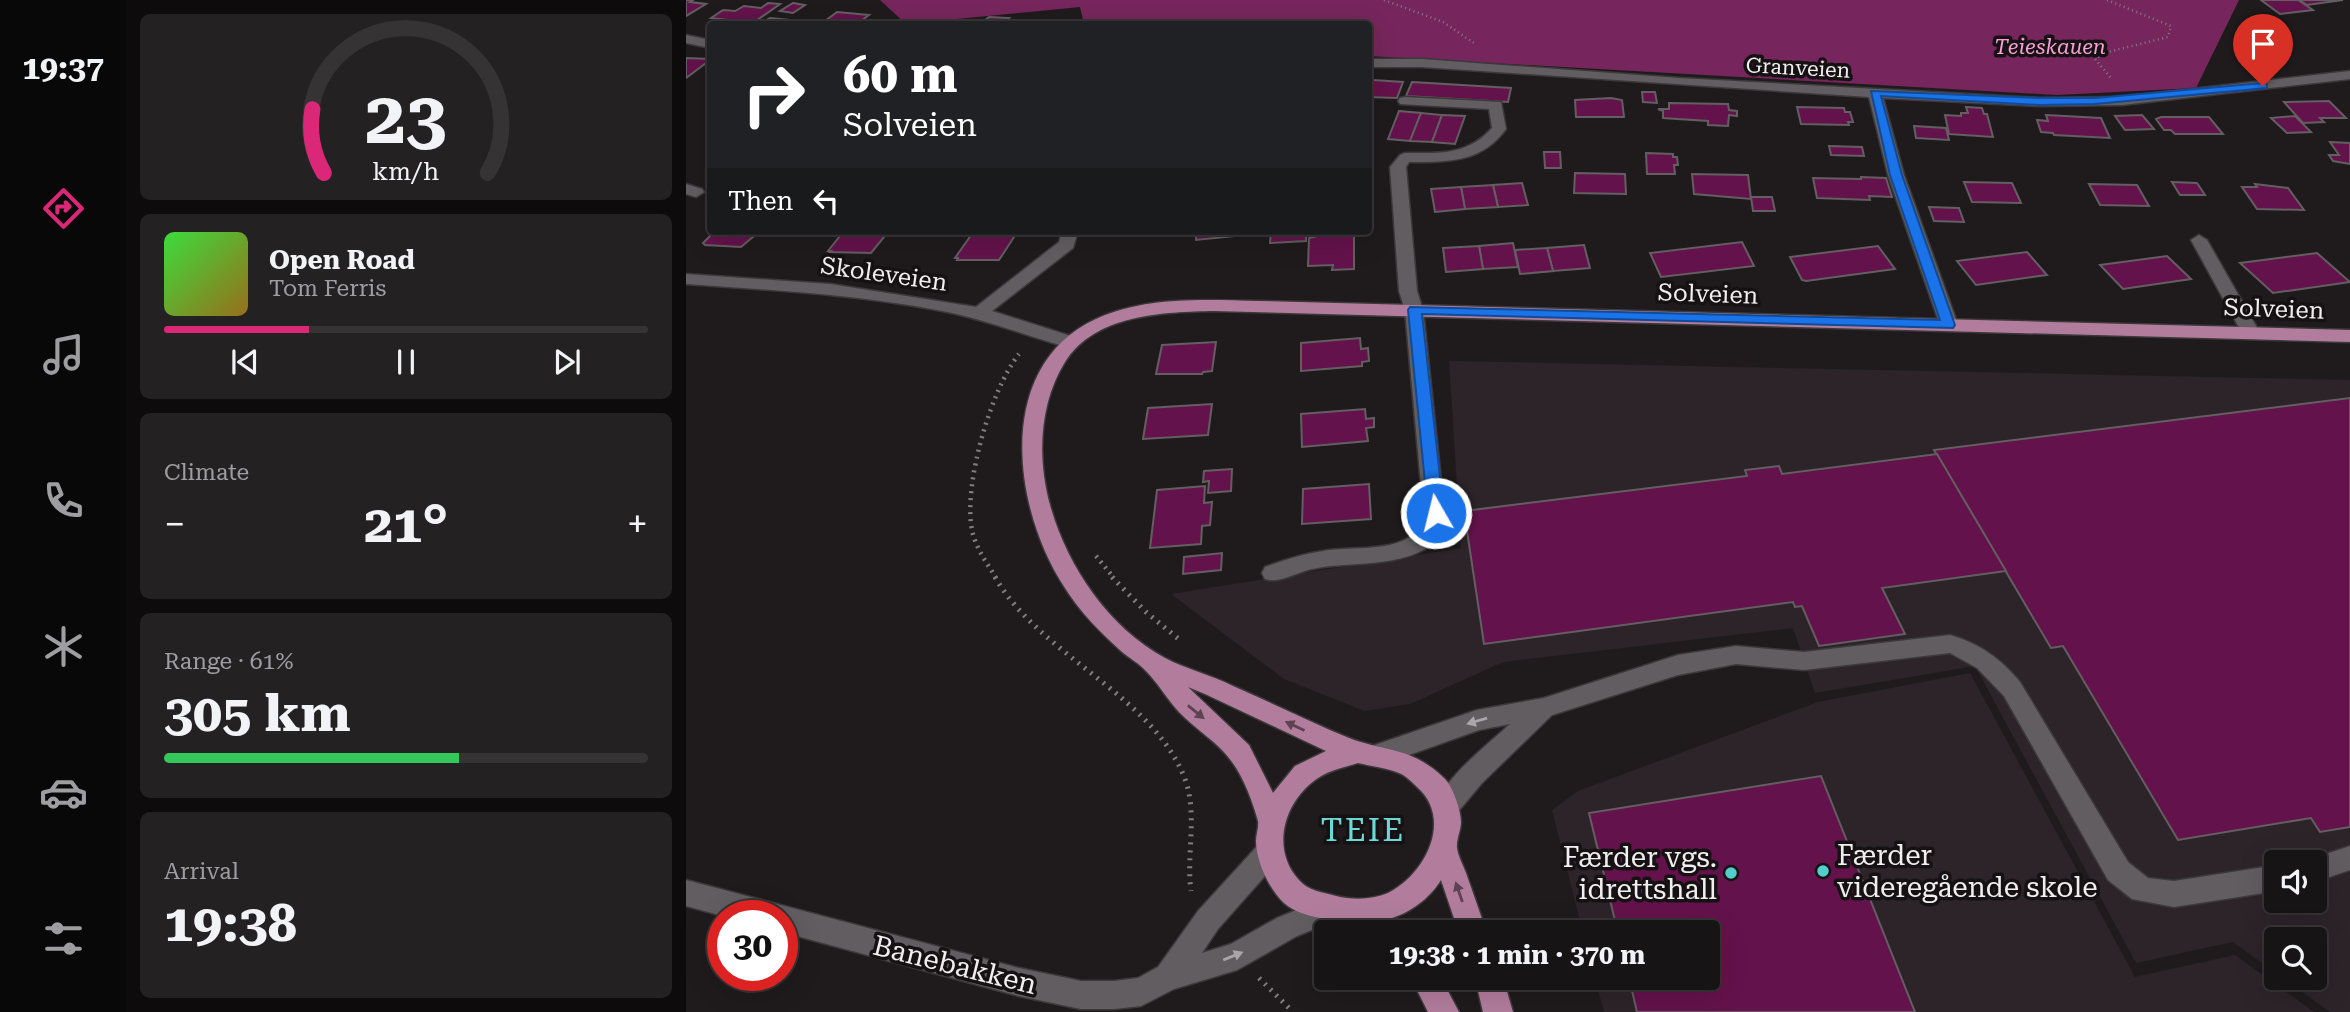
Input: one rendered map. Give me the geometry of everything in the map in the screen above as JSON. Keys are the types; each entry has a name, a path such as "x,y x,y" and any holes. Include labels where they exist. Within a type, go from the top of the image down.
{"main road":[{"name":"Solveien","path":"1071,342 1094,327 1125,315 1175,307 1415,310 2350,336"},
{"name":"Banebakken","path":"1071,342 1046,378 1038,401 1033,463 1042,514 1056,553 1086,599 1115,631 1151,661 1189,706 1221,732 1240,753 1254,777 1272,824"},
{"name":"Banebakken","path":"1151,661 1321,739 1407,761 1426,773 1435,783 1447,806 1450,834 1445,851 1417,892 1395,905 1362,915 1326,911 1301,900 1285,886 1270,851 1272,824 1282,799 1304,774 1317,765 1369,753"},
{"name":"Banebakken","path":"1445,851 1469,920"},
{"path":"1362,915 1368,920"},
{"path":"1432,990 1444,1012"},
{"path":"1492,990 1498,1012"}],"street":[{"path":"686,39 707,43"},
{"name":"Granveien","path":"1372,63 1402,62 2039,102 2122,100 2344,76"},
{"path":"2344,76 2350,87"},
{"path":"1875,93 1896,175 1948,325"},
{"path":"1273,573 1296,564 1332,557 1396,551 1418,543 1432,529 1436,513 1415,310 1408,291 1398,167 1405,158 1469,156 1487,146 1499,130 1496,105 1405,100"},
{"path":"979,313 1067,244 1069,235"},
{"path":"2199,240 2251,333"},
{"name":"Skoleveien","path":"686,279 830,289 979,313 1071,342"},
{"path":"1369,753 1425,740 1477,720 1544,708 1678,665 1735,655 1804,661 1950,644 1972,650 1993,665 2006,681 2118,872 2142,890 2174,894 2264,880"},
{"path":"1447,806 1473,775 1544,708"},
{"name":"Banebakken","path":"1168,977 1208,920 1270,851"},
{"path":"2327,866 2350,858"},
{"path":"686,893 712,900"},
{"name":"Banebakken","path":"798,923 962,968 1081,995 1141,992 1168,977 1237,956 1287,927 1326,911"}],"path":[{"path":"1384,0 1433,17 1463,33 1488,56 1485,68"},
{"path":"2107,0 2171,26 2168,37 2104,53 2095,59 2118,85 2122,100"},
{"path":"1039,333 1015,357 1004,377 985,431 970,491 972,531 990,573 1031,625 1158,733 1181,769 1189,793 1189,882 1192,900"},
{"path":"1092,550 1115,583 1148,616 1183,642"},
{"path":"1252,971 1293,1012"}],"shaded area":[{"path":"1449,361 2350,380 2350,1012 2330,1012 2300,990 2327,990 2327,927 2264,927 2264,965 2233,942 2136,963 1975,666 1815,693 1793,628 1503,662 1410,704 1365,711 1284,679 1171,594 1461,548"},
{"name":"Færder videregående skole","path":"1970,673 2135,977 2235,955 2264,976 2264,990 2284,990 2314,1012 1604,1012 1598,990 1720,990 1720,920 1580,920 1552,810 1578,791 1818,702"}],"green space":[{"name":"Teieskauen","path":"880,0 2239,0 2196,88 2057,95 1372,56 1372,21 1083,21 1080,7 937,21 903,21"}],"building":[{"path":"686,0 693,0 690,2 706,4 686,16"},
{"path":"2261,0 2298,0 2313,10 2280,14"},
{"path":"2299,0 2343,0 2307,5"},
{"path":"768,3 780,4 756,21 711,18 723,10 735,11 744,6 761,8"},
{"path":"793,3 805,5 793,13 780,11"},
{"path":"837,12 869,15 861,21 825,21"},
{"path":"989,17 1009,18 1006,21 984,21"},
{"path":"770,18 790,20 788,21 764,21"},
{"path":"686,58 707,59 707,62 686,78"},
{"path":"1373,80 1403,82 1397,98 1372,97"},
{"path":"1412,82 1511,88 1508,102 1406,96"},
{"path":"1642,92 1655,92 1657,103 1643,102"},
{"path":"1575,100 1622,100 1624,117 1576,117"},
{"path":"2329,101 2346,118 2320,118 2324,122 2303,123 2284,102"},
{"path":"1669,103 1728,104 1729,110 1737,111 1737,116 1729,115 1728,126 1708,125 1708,121 1663,118 1663,111 1658,109 1669,109"},
{"path":"1797,107 1844,108 1845,112 1850,112 1853,122 1848,122 1849,125 1801,124"},
{"path":"1966,107 1982,108 1984,114 1987,114 1993,137 1949,134 1945,115 1961,116 1961,113 1968,113"},
{"path":"1399,111 1421,113 1410,141 1388,139"},
{"path":"1421,113 1442,115 1432,142 1410,141"},
{"path":"1442,115 1465,116 1455,144 1432,142"},
{"path":"2046,115 2101,118 2110,138 2041,132 2037,120 2048,121"},
{"path":"2142,115 2154,129 2125,130 2115,116"},
{"path":"2295,116 2311,132 2287,133 2271,118"},
{"path":"2209,117 2223,134 2175,134 2171,130 2164,130 2156,119"},
{"path":"1914,126 1946,128 1949,140 1916,138"},
{"path":"2330,142 2350,143 2350,164 2333,161 2329,155 2339,155"},
{"path":"1829,146 1862,147 1864,156 1831,155"},
{"path":"1544,152 1560,152 1561,168 1545,168"},
{"path":"1646,153 1673,154 1673,157 1677,157 1678,165 1674,165 1675,174 1647,174"},
{"path":"1575,173 1625,174 1626,194 1574,193"},
{"path":"1692,174 1748,175 1751,199 1694,194"},
{"path":"1813,178 1886,178 1892,197 1869,196 1870,200 1817,198"},
{"path":"1964,182 2012,183 2021,203 1972,202"},
{"path":"2172,182 2197,183 2205,195 2180,195"},
{"path":"1522,183 1528,205 1498,207 1493,185"},
{"path":"2089,184 2137,185 2149,206 2100,205"},
{"path":"2255,184 2288,188 2304,210 2257,209 2242,187 2257,187"},
{"path":"1493,185 1498,207 1465,209 1461,187"},
{"path":"1461,187 1465,209 1435,212 1431,189"},
{"path":"1751,197 1772,197 1775,211 1753,211"},
{"path":"1929,207 1959,208 1964,222 1934,221"},
{"path":"711,235 755,235 741,247 703,243"},
{"path":"841,235 886,235 871,253 828,251"},
{"path":"971,235 1015,235 999,260 955,258"},
{"path":"1196,235 1244,235 1196,240"},
{"path":"1271,235 1306,235 1306,241 1270,243"},
{"path":"1322,235 1354,236 1354,269 1332,270 1333,265 1308,266 1309,238"},
{"path":"1742,242 1754,266 1661,277 1650,253"},
{"path":"1513,243 1518,267 1483,269 1479,246"},
{"path":"1584,245 1590,268 1553,271 1547,248"},
{"path":"1479,246 1483,269 1446,272 1443,248"},
{"path":"1878,246 1895,269 1806,281 1802,280 1790,257"},
{"path":"1547,248 1553,271 1520,274 1515,250"},
{"path":"2027,252 2047,275 1976,285 1957,261"},
{"path":"2317,253 2350,282 2273,293 2240,263"},
{"path":"2167,256 2191,279 2123,289 2100,265"},
{"path":"1360,338 1361,349 1368,348 1369,361 1362,362 1362,366 1301,371 1301,343"},
{"path":"1216,342 1212,371 1202,374 1156,374 1162,345"},
{"path":"2350,398 2350,827 2320,832 2311,818 2178,840 2063,646 2051,648 1934,450"},
{"path":"1212,404 1208,435 1143,439 1148,408"},
{"path":"1365,409 1366,419 1374,418 1374,427 1366,428 1368,441 1302,447 1301,414"},
{"path":"1937,454 2006,571 1882,588 1905,634 1819,646 1802,606 1795,607 1793,602 1484,644 1464,511 1747,476 1745,470 1779,466 1782,474"},
{"path":"1232,469 1231,491 1208,493 1209,481 1203,482 1204,471"},
{"path":"1369,484 1371,519 1302,524 1303,489"},
{"path":"1205,486 1204,503 1212,502 1210,525 1202,526 1201,544 1150,548 1157,490"},
{"path":"1222,553 1221,570 1183,574 1184,557"},
{"name":"Færder vgs. idrettshall","path":"1821,776 1915,1012 1637,1012 1632,990 1720,990 1720,920 1615,920 1589,813"}],"place":[{"name":"Færder videregående skole","path":"1823,871"},
{"name":"Færder vgs. idrettshall","path":"1731,873"}],"district":[{"name":"TEIE","path":"1363,829"}],"route":[{"path":"1436,513 1415,310 1948,325 1896,175 1875,93 2039,102 2095,101 2263,86"}]}
